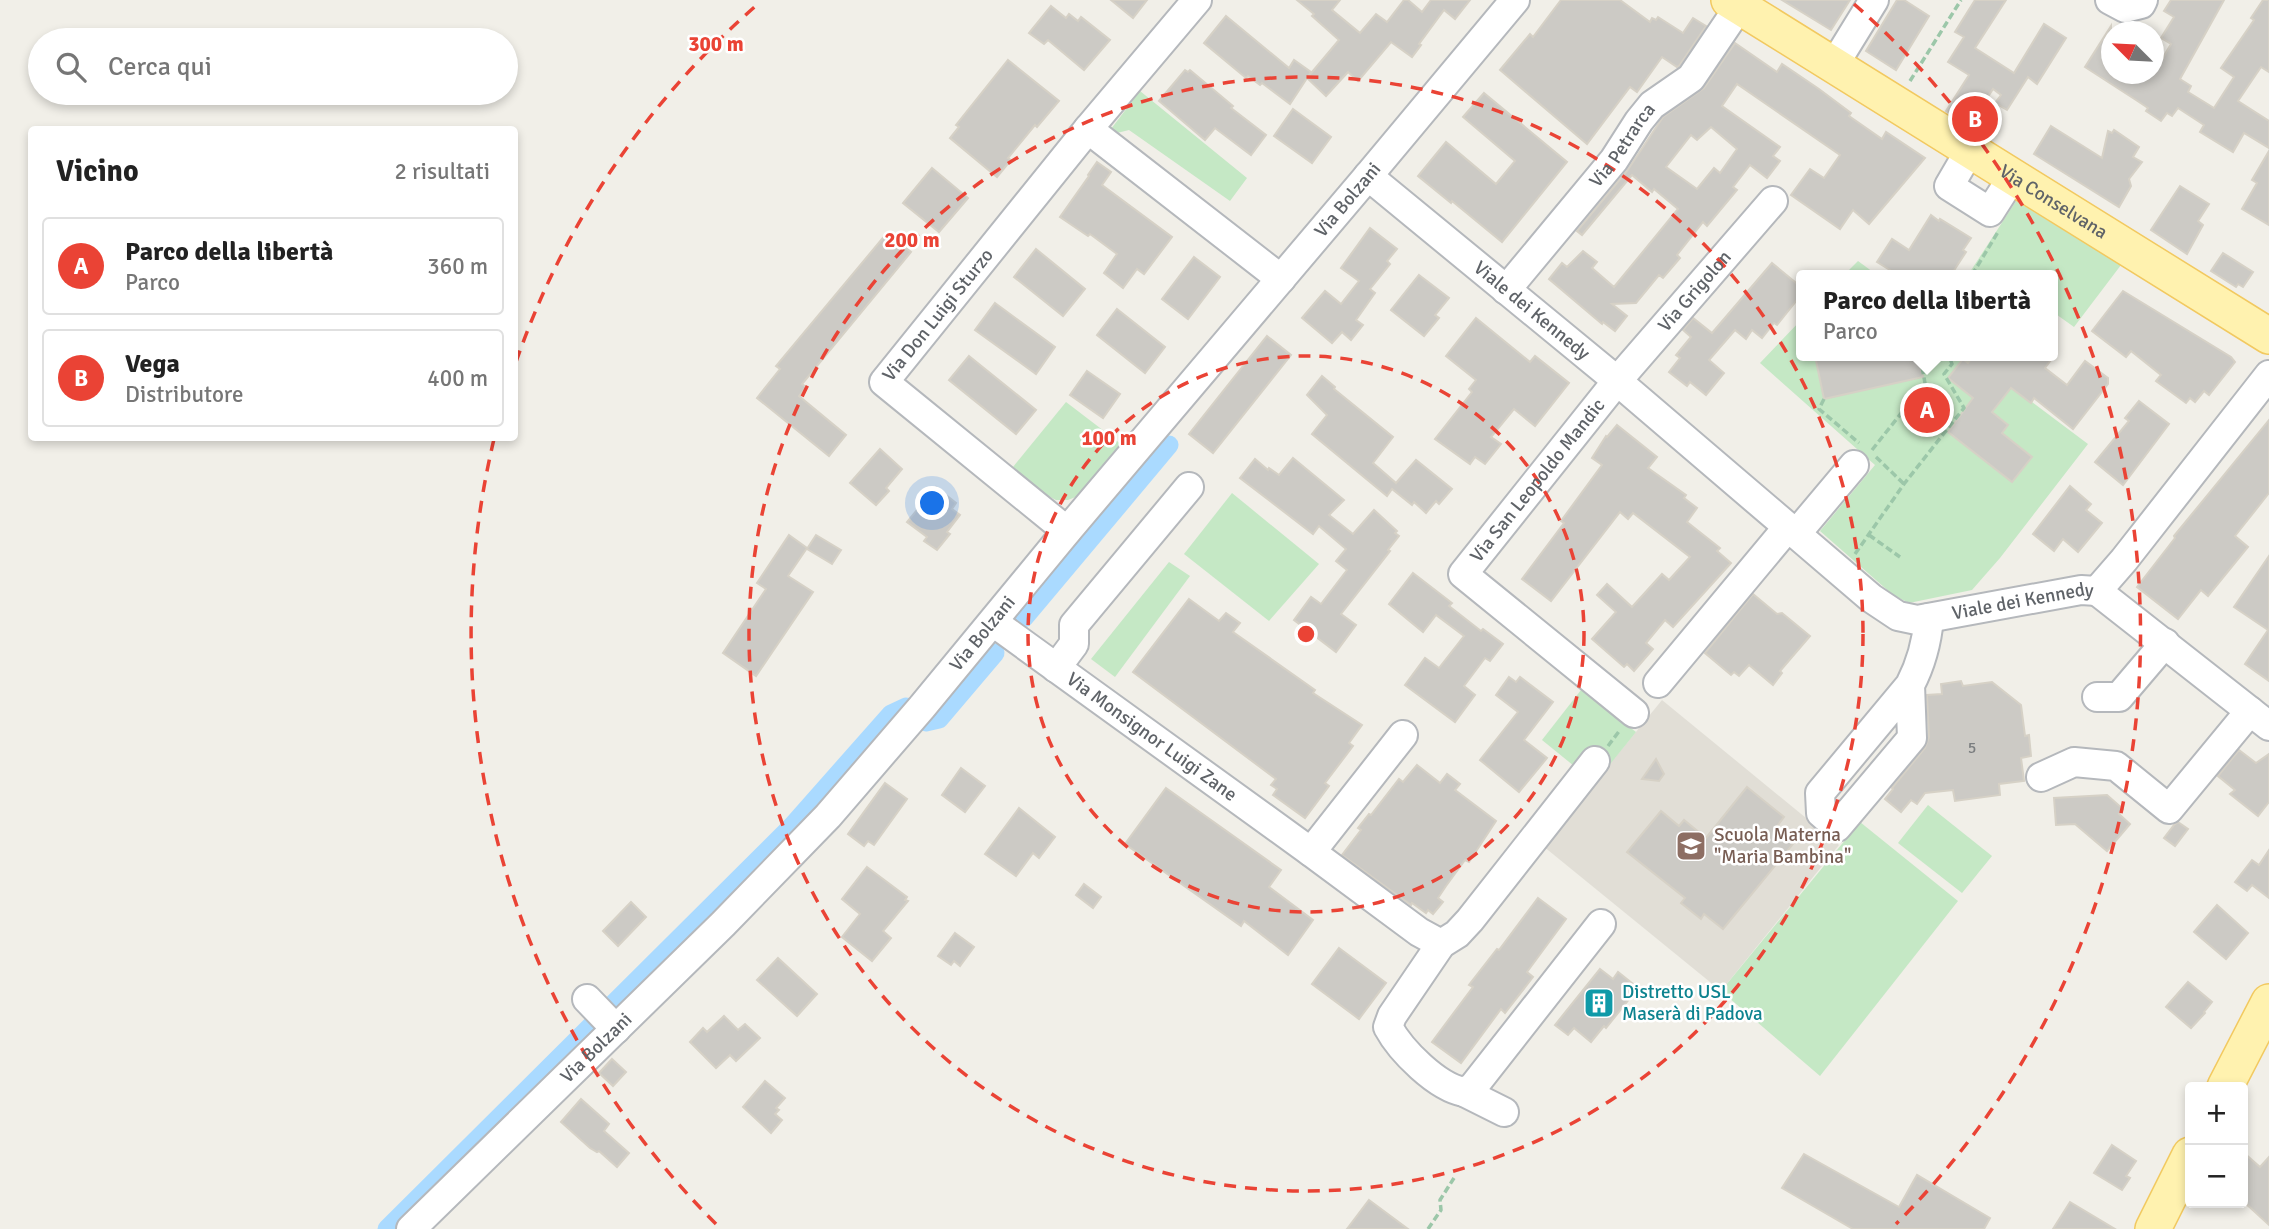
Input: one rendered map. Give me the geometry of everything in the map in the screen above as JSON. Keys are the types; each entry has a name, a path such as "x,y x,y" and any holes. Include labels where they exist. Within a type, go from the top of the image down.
{"main road":[{"name":"Via Conselvana","path":"1734,3 2269,336"},
{"path":"2228,1082 2269,1002"},
{"path":"2153,1229 2185,1165"}],"street":[{"name":"Via Don Luigi Sturzo","path":"1067,531 884,382 1197,0"},
{"name":"Via Bolzani","path":"411,1229 600,1013 723,924 828,816 1515,0"},
{"path":"1834,65 1874,0"},
{"path":"2110,0 2125,8 2141,4 2143,0"},
{"name":"Via Petrarca","path":"1506,290 1614,159 1652,106 1691,78 1734,3"},
{"path":"1088,130 1281,279"},
{"name":"Viale dei Kennedy","path":"1368,176 1617,381 1871,598 1898,616 1917,620 2081,590 2097,591 2269,376"},
{"name":"Via Grigolon","path":"1617,381 1773,201"},
{"name":"Via San Leopoldo Mandic","path":"1617,381 1463,573 1634,713"},
{"path":"1658,682 1792,531 1862,459"},
{"path":"1056,668 1074,645 1074,625 1189,486"},
{"path":"2041,777 2074,761 2116,766 2169,809 2260,718 2097,591"},
{"path":"1910,685 1924,649 1929,618"},
{"name":"Via Monsignor Luigi Zane","path":"993,622 1419,932 1441,944"},
{"path":"2097,697 2119,697 2165,643"},
{"path":"1311,852 1403,735"},
{"path":"1504,1112 1464,1092 1453,1090 1419,1064 1395,1040 1388,1027 1392,1016 1441,944 1457,934 1470,920 1595,761"},
{"path":"1464,1092 1473,1087 1601,924"}],"path":[{"path":"1895,103 1961,0"},
{"path":"1862,459 1925,383 1921,361"},
{"path":"1841,572 1904,484 1964,408 1944,374 1952,364 1951,361"},
{"path":"1870,535 1900,556"},
{"path":"1595,761 1634,713"},
{"path":"1427,1229 1441,1210 1440,1200 1454,1178"}],"shaded area":[{"name":"Scuola Materna \"Maria Bambina\"","path":"1662,700 1839,845 1721,991 1543,846"}],"green space":[{"path":"1140,91 1247,178 1230,201 1129,130 1117,133 1111,129"},
{"path":"2016,201 2121,265 2074,327 2058,316 2058,270 1971,270"},
{"path":"1858,261 1870,270 1849,270"},
{"path":"1796,325 1796,361 1989,361 1996,375 2088,444 1972,590 1909,603 1893,595 1820,531 1875,465 1760,363"},
{"path":"1066,402 1121,444 1078,496 1068,500 1056,500 1042,493 1013,467"},
{"path":"1232,493 1319,564 1269,621 1184,554"},
{"path":"1169,562 1190,576 1115,677 1091,659"},
{"path":"1581,690 1636,732 1595,783 1542,740"},
{"path":"1928,805 1992,856 1962,893 1898,843"},
{"path":"1860,822 1958,901 1820,1076 1721,991"}],"building":[{"path":"1111,0 1147,0 1133,18"},
{"path":"1297,0 1340,0 1332,10 1360,33 1376,14 1387,22 1404,0 1408,0 1422,12 1431,0 1470,0 1455,19 1444,10 1412,57 1391,42 1358,81 1348,72 1326,96 1307,78 1339,40"},
{"path":"1561,0 1620,0 1650,22 1652,18 1656,20 1658,17 1683,33 1693,18 1706,26 1679,66 1662,57 1637,92 1630,87 1587,144 1500,70 1530,34 1533,37"},
{"path":"1782,0 1850,0 1831,30"},
{"path":"1897,0 1904,0 1929,16 1896,70 1866,51"},
{"path":"1975,0 2006,0 1975,48 2014,73 2044,24 2066,38 2037,84 2028,77 2007,110 1995,103 2001,95 1993,89 1969,126 1946,111 1969,75 1948,62 1964,37 1955,32"},
{"path":"2171,0 2224,0 2180,79 2191,86 2188,92 2214,108 2234,77 2221,68 2254,20 2251,18 2263,0 2269,0 2269,72 2261,67 2238,101 2269,121 2269,148 2244,133 2233,152 2200,132 2204,125 2178,108 2172,116 2167,113 2161,121 2146,111 2148,108 2111,84 2164,84 2164,56 2171,44 2164,40 2164,33 2174,17 2164,11"},
{"path":"1051,6 1066,18 1069,14 1078,21 1081,17 1110,40 1084,70 1048,40 1044,44 1029,33"},
{"path":"1226,16 1289,68 1294,60 1311,72 1290,104 1262,83 1260,85 1248,76 1246,78 1204,43"},
{"path":"2101,42 2101,77 2085,67"},
{"path":"1735,43 1777,72 1782,64 1851,113 1849,116 1882,139 1886,132 1925,158 1869,224 1853,210 1840,229 1791,195 1810,169 1824,178 1840,155 1737,84 1722,106 1780,147 1773,156 1780,161 1767,178 1750,165 1733,187 1737,190 1707,226 1703,222 1677,255 1680,258 1663,278 1659,275 1636,303 1612,304 1627,316 1615,331 1603,322 1602,324 1549,279 1562,263 1567,267 1583,251 1597,262 1592,268 1614,287 1678,209 1632,175 1582,235 1577,231 1627,171 1663,117 1704,88","holes":["1711,127 1737,149 1720,173 1714,168 1697,189 1666,167 1691,135 1697,140"]},
{"path":"1008,60 1059,101 1008,158 1011,160 997,177 950,138 959,127 956,125"},
{"path":"1185,70 1190,70 1233,106 1231,108 1266,135 1251,155 1215,128 1205,140 1159,101"},
{"path":"1484,93 1567,162 1502,242 1418,176 1446,142 1496,184 1515,161 1463,117"},
{"path":"1293,109 1331,137 1312,163 1274,136"},
{"path":"2051,126 2102,158 2108,131 2112,133 2114,130 2139,147 2133,157 2142,162 2129,179 2131,186 2119,207 2034,154"},
{"path":"2269,151 2269,225 2242,209 2257,183 2252,180"},
{"path":"1097,162 1111,172 1102,185 1172,237 1144,274 1137,269 1123,288 1104,273 1117,254 1060,217"},
{"path":"932,168 968,198 939,232 903,203"},
{"path":"2180,186 2209,204 2198,221 2203,225 2187,254 2151,230"},
{"path":"1931,215 1971,238 1954,270 1890,270 1877,262 1892,239 1909,250"},
{"path":"1370,228 1397,249 1387,261 1390,264 1370,289 1375,293 1356,320 1363,325 1351,340 1342,332 1332,343 1302,318 1325,291 1341,304 1359,281 1341,268"},
{"path":"887,233 911,252 802,384 806,387 799,396 846,435 829,456 757,398 780,369 776,366"},
{"path":"1036,249 1085,289 1063,316 1014,277"},
{"path":"2223,253 2253,272 2243,287 2238,284 2236,287 2211,271"},
{"path":"1194,257 1220,277 1188,319 1162,299"},
{"path":"1772,263 1796,283 1796,301 1777,325 1774,323 1762,338 1752,330 1746,339 1735,330 1709,360 1724,373 1706,395 1690,382 1687,386 1669,372 1680,358 1676,355 1691,337 1683,330 1693,318 1712,333"},
{"path":"1419,275 1449,298 1435,315 1439,318 1424,336 1391,310"},
{"path":"2123,291 2231,357 2235,362 2209,395 2204,391 2195,402 2190,398 2186,403 2156,381 2161,375 2131,351 2126,357 2092,331"},
{"path":"995,303 1055,347 1036,374 975,330"},
{"path":"1117,309 1165,347 1145,373 1097,335"},
{"path":"1476,318 1530,362 1535,356 1569,383 1535,426 1514,409 1491,437 1501,444 1485,464 1475,457 1470,464 1435,439 1472,392 1469,389 1476,380 1446,356"},
{"path":"1267,336 1291,355 1213,453 1189,434"},
{"path":"969,356 1036,410 1016,434 949,380"},
{"path":"1816,361 1919,361 1923,377 1824,399"},
{"path":"1961,361 2050,361 2045,368 2067,385 2085,361 2108,378 2108,384 2073,429 2034,398 2031,403 2011,388 1992,412 2008,425 2002,433 2032,457 2012,482 1948,432 1973,398 1948,378"},
{"path":"1087,371 1120,394 1103,418 1070,395"},
{"path":"1322,376 1393,437 1373,463 1396,483 1416,460 1452,489 1439,504 1436,501 1426,513 1392,489 1387,496 1312,434 1327,415 1307,395"},
{"path":"2139,401 2169,424 2123,485 2095,462 2129,421 2125,418"},
{"path":"2269,420 2269,493 2235,536 2248,547 2208,596 2201,590 2178,619 2137,587 2174,536"},
{"path":"1617,425 1657,457 1648,468 1686,495 1684,498 1697,508 1687,522 1720,548 1717,551 1731,563 1673,627 1665,620 1646,643 1653,649 1634,671 1627,664 1624,667 1592,639 1616,612 1597,595 1607,584 1632,607 1662,574 1669,580 1690,557 1633,513 1628,519 1620,512 1551,601 1522,579 1564,523 1561,521 1602,465 1592,458 1606,436"},
{"path":"880,449 902,469 886,488 889,491 876,505 850,483"},
{"path":"1293,458 1344,500 1329,515 1353,534 1374,510 1399,536 1341,614 1356,625 1336,652 1294,620 1311,597 1321,604 1347,570 1336,561 1346,549 1319,526 1313,534 1240,478 1255,459 1279,475"},
{"path":"2070,486 2091,504 2086,510 2102,523 2078,552 2063,539 2054,551 2033,534"},
{"path":"936,487 956,503 952,509 960,515 937,550 924,541 927,537 907,522"},
{"path":"789,535 807,548 788,576 813,592 756,676 723,653 766,589 757,583"},
{"path":"816,535 841,550 832,564 807,549"},
{"path":"2269,556 2269,681 2245,664 2268,630 2234,607"},
{"path":"1413,573 1452,603 1449,606 1503,644 1490,661 1485,658 1464,686 1475,695 1455,722 1405,685 1425,658 1439,668 1464,636 1436,615 1423,632 1389,604"},
{"path":"1753,594 1810,636 1780,671 1782,673 1773,685 1749,665 1739,676 1734,672 1731,675 1705,653"},
{"path":"1189,599 1219,621 1226,613 1240,623 1233,632 1315,690 1313,693 1362,725 1349,743 1353,746 1325,783 1329,786 1305,818 1273,795 1277,789 1271,785 1276,779 1133,672"},
{"path":"1509,677 1516,682 1520,677 1553,702 1524,740 1547,758 1519,792 1480,760 1518,712 1496,695"},
{"path":"1961,681 1963,686 1992,682 2021,705 2031,756 2021,758 2024,781 1999,784 2000,795 1955,801 1953,790 1925,793 1917,804 1911,800 1901,812 1885,799 1925,748 1929,737 1927,695 1942,694 1941,684"},
{"path":"2239,750 2256,763 2269,754 2269,802 2258,816 2230,794 2235,790 2218,776"},
{"path":"1656,759 1664,774 1659,781 1642,779"},
{"path":"1417,765 1440,783 1447,774 1460,784 1455,790 1496,821 1469,862 1465,860 1446,886 1438,898 1443,902 1433,914 1428,910 1426,913 1412,903 1411,905 1342,855 1361,830 1358,828 1369,814 1371,815 1399,779 1403,782"},
{"path":"961,768 985,786 965,812 942,795"},
{"path":"885,783 907,799 874,845 868,841 864,846 848,834"},
{"path":"1747,787 1784,817 1775,829 1793,844 1723,929 1704,914 1701,919 1681,903 1685,898 1627,852 1661,811 1679,826 1684,820 1706,838"},
{"path":"1166,788 1281,870 1269,887 1313,920 1288,955 1244,921 1241,926 1125,844"},
{"path":"2107,795 2123,809 2119,814 2130,824 2107,851 2075,824 2056,825 2054,798"},
{"path":"1019,808 1055,837 1039,858 1033,853 1016,876 985,854"},
{"path":"2178,822 2188,829 2175,846 2164,838"},
{"path":"2269,850 2269,898 2252,885 2247,891 2235,882 2252,860 2259,865"},
{"path":"867,867 907,897 905,900 908,901 883,931 891,938 872,961 842,937 860,914 842,899"},
{"path":"1084,884 1101,897 1093,908 1076,895"},
{"path":"1538,898 1566,919 1527,972 1533,977 1505,1013 1501,1009 1461,1063 1432,1042 1473,987 1469,985"},
{"path":"631,902 646,917 618,946 603,931"},
{"path":"2217,905 2248,933 2226,959 2194,932"},
{"path":"955,933 974,947 960,966 954,961 951,965 938,956"},
{"path":"1339,948 1386,983 1359,1019 1312,984"},
{"path":"778,958 817,994 797,1016 757,980"},
{"name":"Distretto USL Maserà di Padova","path":"1600,969 1613,979 1618,972 1638,988 1606,1028 1604,1026 1591,1042 1574,1028 1568,1035 1555,1025"},
{"path":"2188,982 2212,1002 2191,1028 2166,1007"},
{"path":"724,1016 738,1030 745,1024 760,1038 736,1061 730,1055 716,1068 690,1042 703,1028 707,1032"},
{"path":"612,1059 626,1072 613,1086 599,1073"},
{"path":"765,1081 785,1098 776,1108 779,1110 775,1114 782,1120 771,1133 743,1107"},
{"path":"581,1099 609,1124 604,1131 629,1153 617,1167 599,1151 590,1148 561,1122"},
{"path":"2112,1145 2136,1161 2126,1176 2130,1178 2122,1190 2094,1173"},
{"path":"1804,1154 1899,1207 1917,1175 1990,1218 1984,1229 1853,1229 1782,1188"},
{"path":"2248,1156 2260,1167 2269,1157 2269,1225 2248,1206"},
{"path":"1369,1200 1408,1229 1347,1229"},
{"path":"2070,1202 2115,1229 2053,1229"}],"waterway":[{"path":"1024,618 1169,445"},
{"path":"926,722 939,719 995,653"},
{"path":"387,1229 792,826 891,714 906,707"}],"place":[{"name":"Vega","path":"1975,119"},
{"name":"Parco della libertà","path":"1927,410"},
{"name":"Scuola Materna \"Maria Bambina\"","path":"1691,846"},
{"name":"Distretto USL Maserà di Padova","path":"1599,1003"}]}
